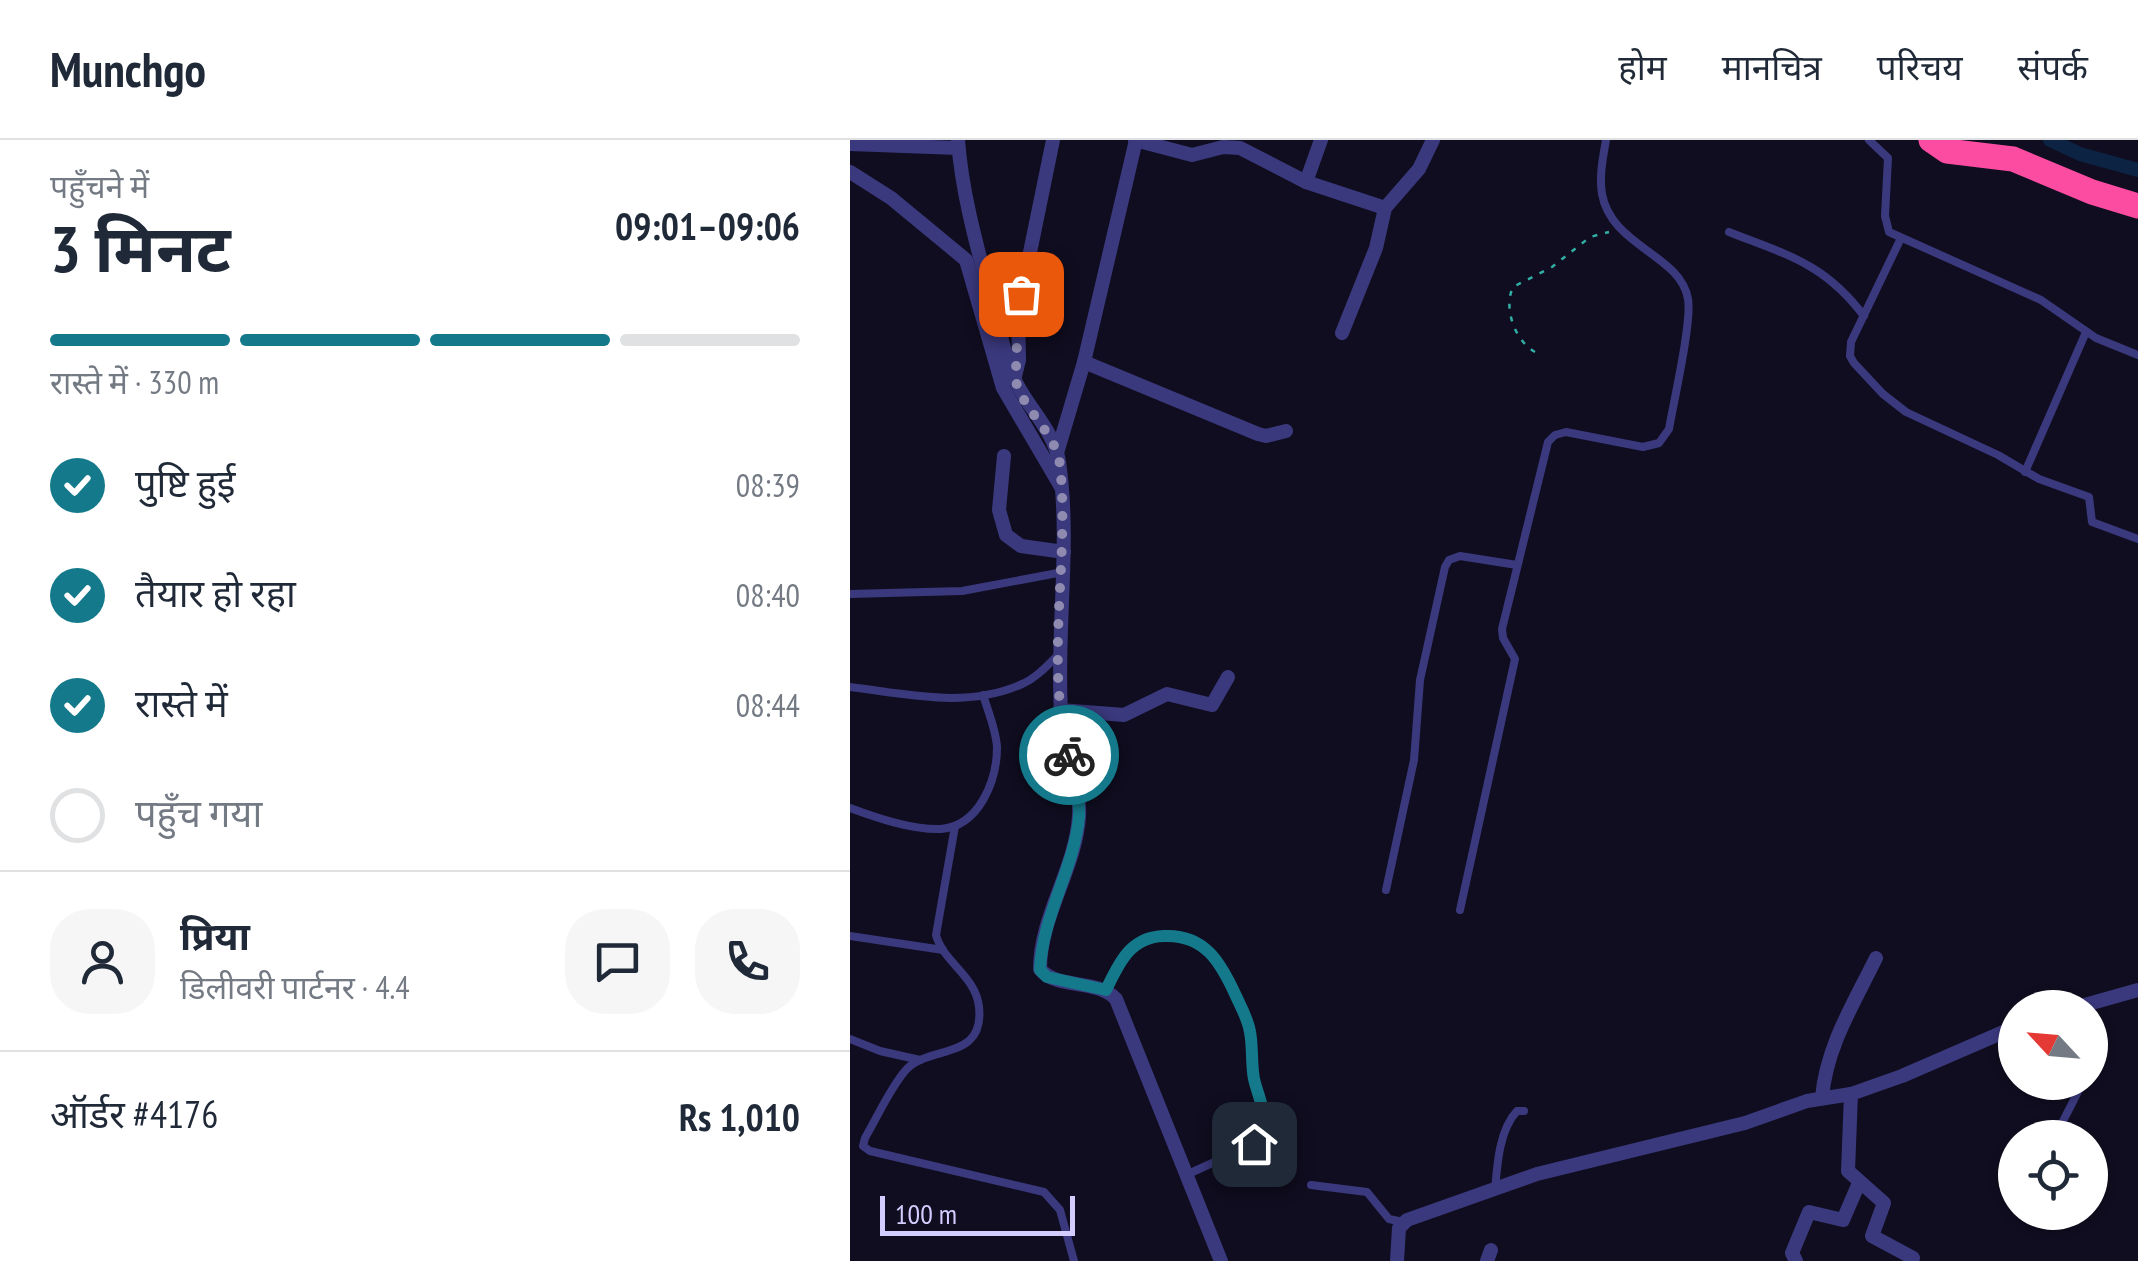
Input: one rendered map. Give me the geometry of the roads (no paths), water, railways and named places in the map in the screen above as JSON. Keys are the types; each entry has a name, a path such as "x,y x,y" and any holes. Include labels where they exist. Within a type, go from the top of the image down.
{"highway":[{"path":"1931,140 1947,150 2013,159 2092,192 2138,206"}],"street":[{"path":"1014,380 1018,311 1053,140"},
{"path":"1221,1261 1119,1004 1106,990 1047,977 1040,970 1051,909 1079,816 1074,770 1060,710 1058,654 1064,552 1058,453 1084,362 1135,140 1192,155 1224,147 1240,148 1306,182 1385,208"},
{"path":"1306,182 1321,140"},
{"path":"1342,333 1376,248 1385,208 1419,170 1433,140"},
{"path":"850,144 958,144 980,259 1014,380 1058,453"},
{"path":"850,172 891,198 966,260 1003,388 1061,488"},
{"path":"1084,362 1258,434 1266,436 1286,430"},
{"path":"1004,456 998,510 1006,536 1021,546 1064,552"},
{"path":"1060,710 1124,715 1168,694 1212,705 1228,677"},
{"path":"1822,1098 1832,1046 1876,958"},
{"path":"2108,998 2138,990"},
{"path":"1397,1261 1398,1232 1403,1222 1537,1174 1746,1123 1822,1098 1851,1094 1998,1034"},
{"path":"1851,1094 1849,1174 1884,1203 1872,1236 1913,1258"},
{"path":"1796,1261 1792,1253 1809,1212 1843,1220 1859,1183"}],"lane":[{"path":"1460,910 1514,667 1514,653 1503,638 1502,629 1552,438 1566,432 1643,447 1659,444 1669,429 1688,297 1673,273 1620,229 1609,214 1601,190 1606,140"},
{"path":"1869,140 1888,158 1889,232 2041,300 2086,332 2138,355"},
{"path":"1729,232 1822,271 1846,292 1864,316"},
{"path":"1901,238 1851,342 1850,356 1875,386 1906,412 2025,472 2089,497 2092,522 2138,538"},
{"path":"2025,472 2086,332"},
{"path":"1386,890 1414,760 1420,680 1445,567 1449,560 1460,556 1518,565"},
{"path":"850,594 962,591 1063,572"},
{"path":"850,687 937,699 982,695 1021,685 1058,654"},
{"path":"850,808 924,828 955,826 975,811 993,777 995,735 982,695"},
{"path":"955,826 936,934 943,950 975,992 980,1008 977,1024 963,1047 920,1060 905,1071 865,1138 865,1149 1044,1192 1060,1210 1074,1261"},
{"path":"850,936 943,950"},
{"path":"1106,990 1122,958 1135,944 1158,936 1178,936 1200,943 1222,965 1246,1019 1254,1082 1266,1123 1262,1135 1254,1144 1186,1175"},
{"path":"850,1039 920,1060"},
{"path":"1495,1191 1498,1157 1511,1118 1515,1112 1524,1111"},
{"path":"1311,1185 1363,1190 1389,1219 1403,1222"}],"waterway":[{"path":"2050,140 2080,154 2138,170"}]}
